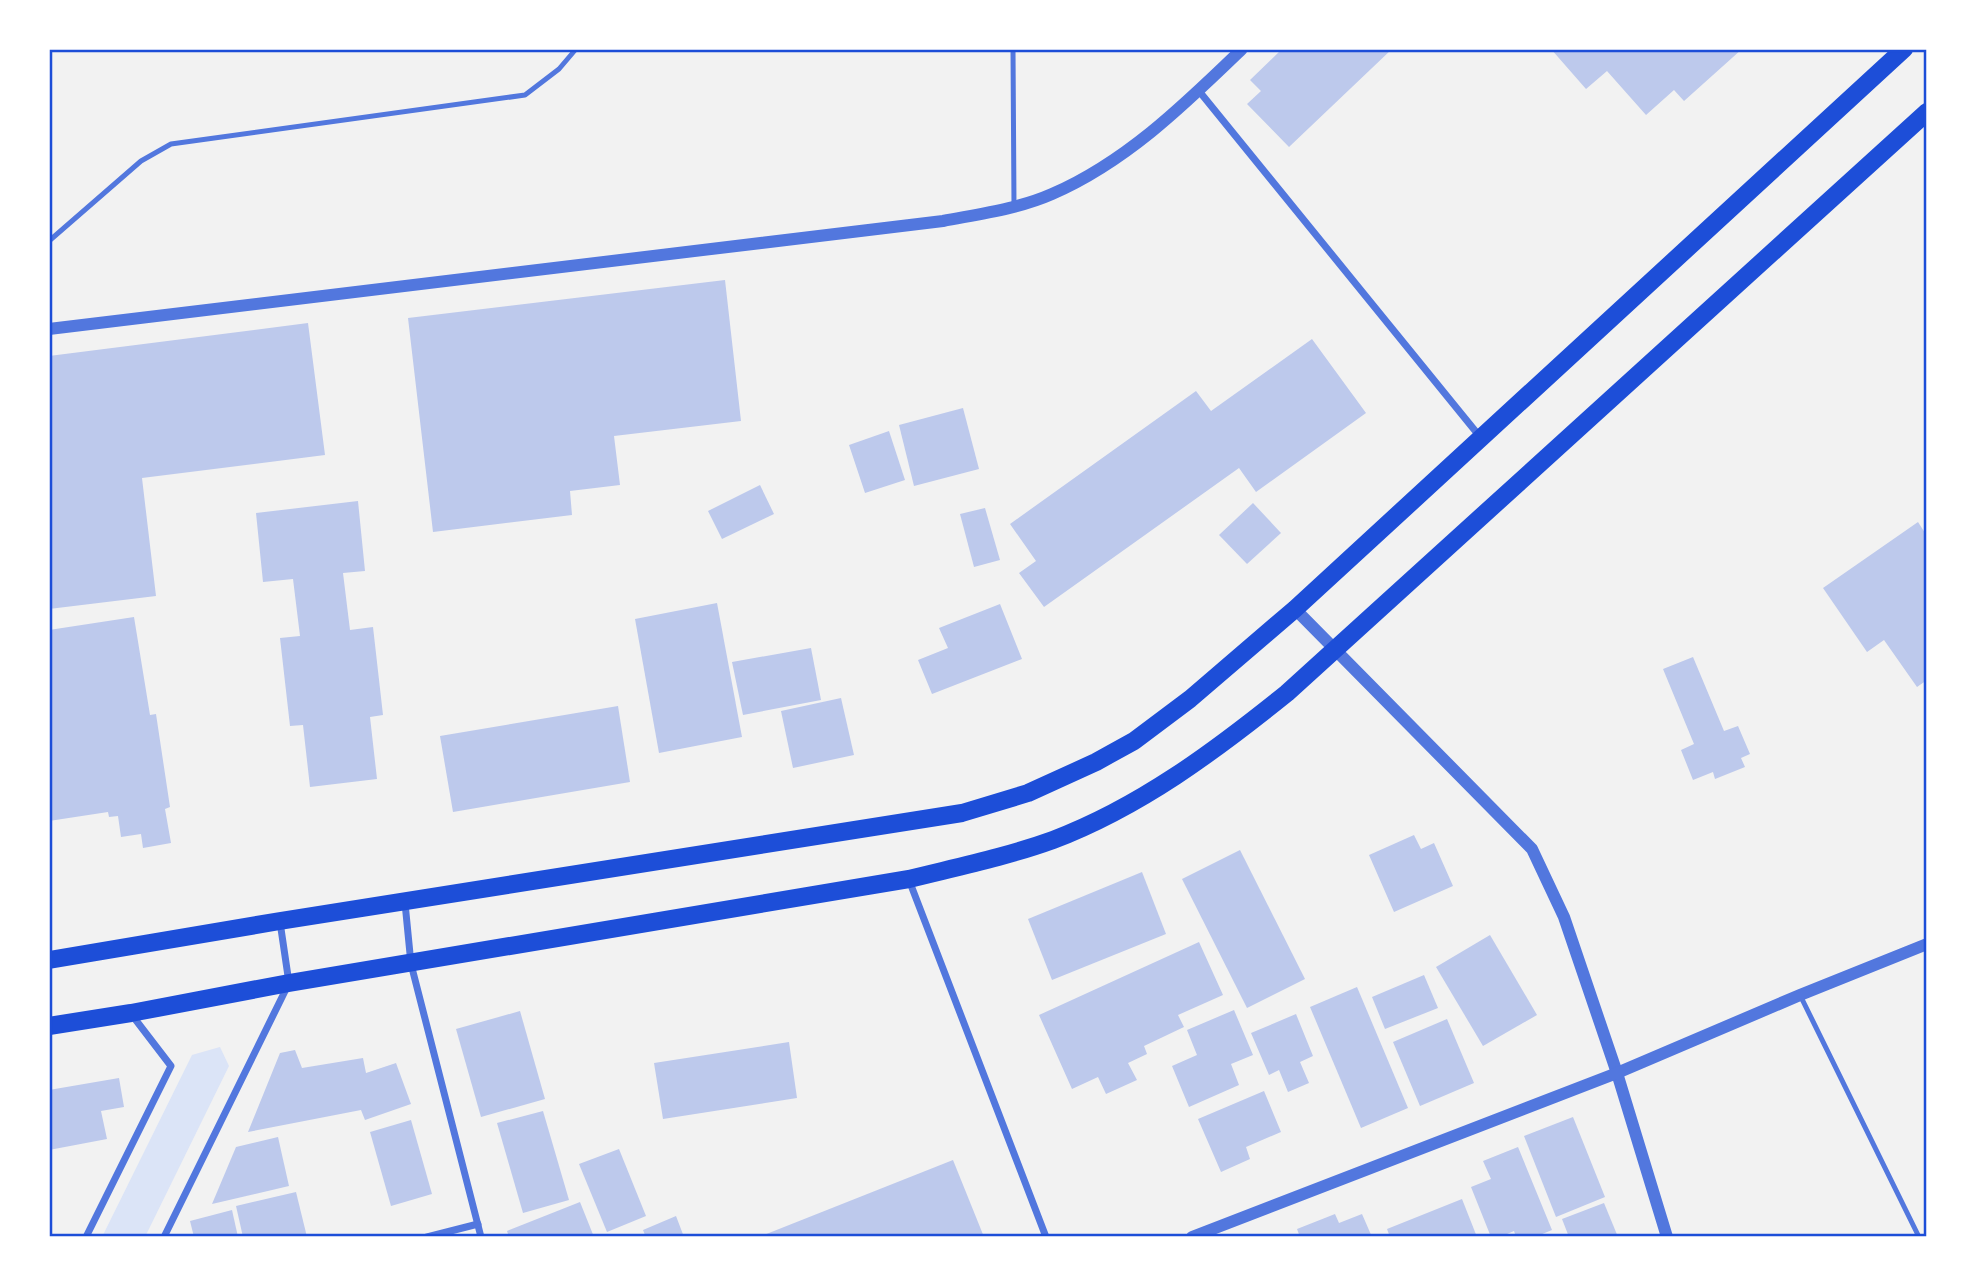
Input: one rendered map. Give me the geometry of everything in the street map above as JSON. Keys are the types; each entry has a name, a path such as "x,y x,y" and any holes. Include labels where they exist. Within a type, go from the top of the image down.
{"main road":[{"path":"49,961 280,921 962,813 1028,793 1096,762 1134,741 1190,699 1295,609 1905,49"},
{"path":"49,1026 909,879 999,857 1052,840 1096,821 1168,782 1228,741 1287,693 1927,112"}],"street":[{"path":"49,330 943,220 1003,209 1051,195 1098,170 1142,140 1199,91 1242,49"},
{"path":"1199,91 1481,438"},
{"path":"1295,609 1532,849 1564,917 1618,1073 1667,1237"},
{"path":"909,879 1046,1237"},
{"path":"405,902 411,964 481,1237"},
{"path":"164,1237 289,983 280,921"},
{"path":"1192,1237 1618,1073 1927,944"},
{"path":"86,1237 171,1066 131,1013"},
{"path":"427,1237 478,1224"}],"lane":[{"path":"49,241 141,161 171,144 525,95 559,69 576,49"},
{"path":"1013,49 1014,206"},
{"path":"1800,995 1919,1237"}],"shaded area":[{"path":"220,1047 229,1066 145,1237 102,1237 192,1055"}],"building":[{"path":"1282,49 1392,49 1289,147 1247,104 1261,91 1250,80"},
{"path":"1551,49 1742,49 1684,101 1674,90 1646,115 1607,71 1586,89"},
{"path":"725,280 741,421 614,436 620,485 570,491 572,515 433,532 408,318"},
{"path":"308,323 325,455 142,478 156,596 49,609 49,356"},
{"path":"1312,339 1366,413 1256,492 1239,468 1044,607 1019,573 1036,561 1010,524 1196,391 1211,411"},
{"path":"963,408 979,469 914,486 899,425"},
{"path":"889,431 905,480 865,493 849,445"},
{"path":"760,485 774,514 722,539 708,511"},
{"path":"358,501 365,571 343,573 350,630 373,627 383,715 370,717 377,779 310,787 303,725 290,726 280,638 300,636 293,579 263,582 256,513"},
{"path":"1253,503 1281,533 1247,564 1219,535"},
{"path":"985,508 1000,560 974,567 960,514"},
{"path":"1918,522 1927,536 1927,680 1917,687 1884,640 1867,652 1823,588"},
{"path":"717,603 742,737 659,753 635,619"},
{"path":"1000,604 1022,659 932,694 918,660 948,648 939,628"},
{"path":"134,617 150,715 156,714 170,807 165,809 171,843 143,848 141,834 121,837 118,816 109,817 108,812 49,821 49,630"},
{"path":"811,648 821,700 743,715 732,662"},
{"path":"1693,657 1724,731 1738,726 1750,754 1741,758 1745,767 1715,779 1713,772 1693,780 1681,750 1694,744 1663,669"},
{"path":"841,698 854,755 793,768 781,711"},
{"path":"618,706 630,782 453,812 440,736"},
{"path":"1414,835 1421,849 1434,843 1453,886 1394,912 1369,855"},
{"path":"1240,850 1305,979 1247,1008 1182,879"},
{"path":"1142,872 1166,934 1052,980 1028,919"},
{"path":"1490,935 1537,1015 1483,1046 1436,967"},
{"path":"1199,942 1223,995 1178,1015 1184,1027 1144,1046 1147,1054 1128,1063 1137,1080 1106,1094 1098,1077 1072,1089 1039,1015"},
{"path":"1424,975 1438,1008 1385,1029 1372,997"},
{"path":"1357,987 1408,1108 1361,1128 1310,1007"},
{"path":"1234,1010 1253,1055 1231,1064 1239,1085 1189,1107 1172,1066 1197,1055 1187,1030"},
{"path":"520,1011 545,1099 481,1117 456,1029"},
{"path":"1296,1014 1313,1056 1300,1062 1309,1083 1288,1092 1279,1070 1269,1075 1251,1033"},
{"path":"1447,1019 1474,1083 1420,1106 1393,1042"},
{"path":"789,1042 797,1098 663,1119 654,1063"},
{"path":"295,1050 302,1068 363,1058 366,1073 396,1063 411,1104 365,1120 361,1110 248,1132 280,1053"},
{"path":"119,1078 124,1107 101,1111 107,1139 49,1150 49,1090"},
{"path":"1264,1091 1281,1132 1246,1147 1250,1159 1221,1172 1198,1119"},
{"path":"543,1111 569,1200 523,1213 497,1123"},
{"path":"1573,1117 1605,1197 1556,1217 1524,1136"},
{"path":"411,1120 432,1194 391,1206 370,1132"},
{"path":"278,1137 289,1186 212,1204 236,1147"},
{"path":"1518,1147 1552,1230 1535,1237 1516,1237 1514,1231 1500,1237 1491,1237 1471,1187 1491,1179 1483,1161"},
{"path":"619,1149 646,1216 607,1232 579,1164"},
{"path":"953,1160 984,1237 759,1237"},
{"path":"296,1192 307,1237 243,1237 236,1206"},
{"path":"1462,1199 1477,1237 1390,1237 1387,1229"},
{"path":"580,1202 594,1237 509,1237 507,1231"},
{"path":"1604,1203 1618,1237 1569,1237 1562,1219"},
{"path":"232,1210 238,1237 194,1237 190,1221"},
{"path":"1335,1214 1339,1223 1362,1214 1372,1237 1300,1237 1297,1229"},
{"path":"676,1216 684,1237 639,1237 645,1235 643,1230"}]}
